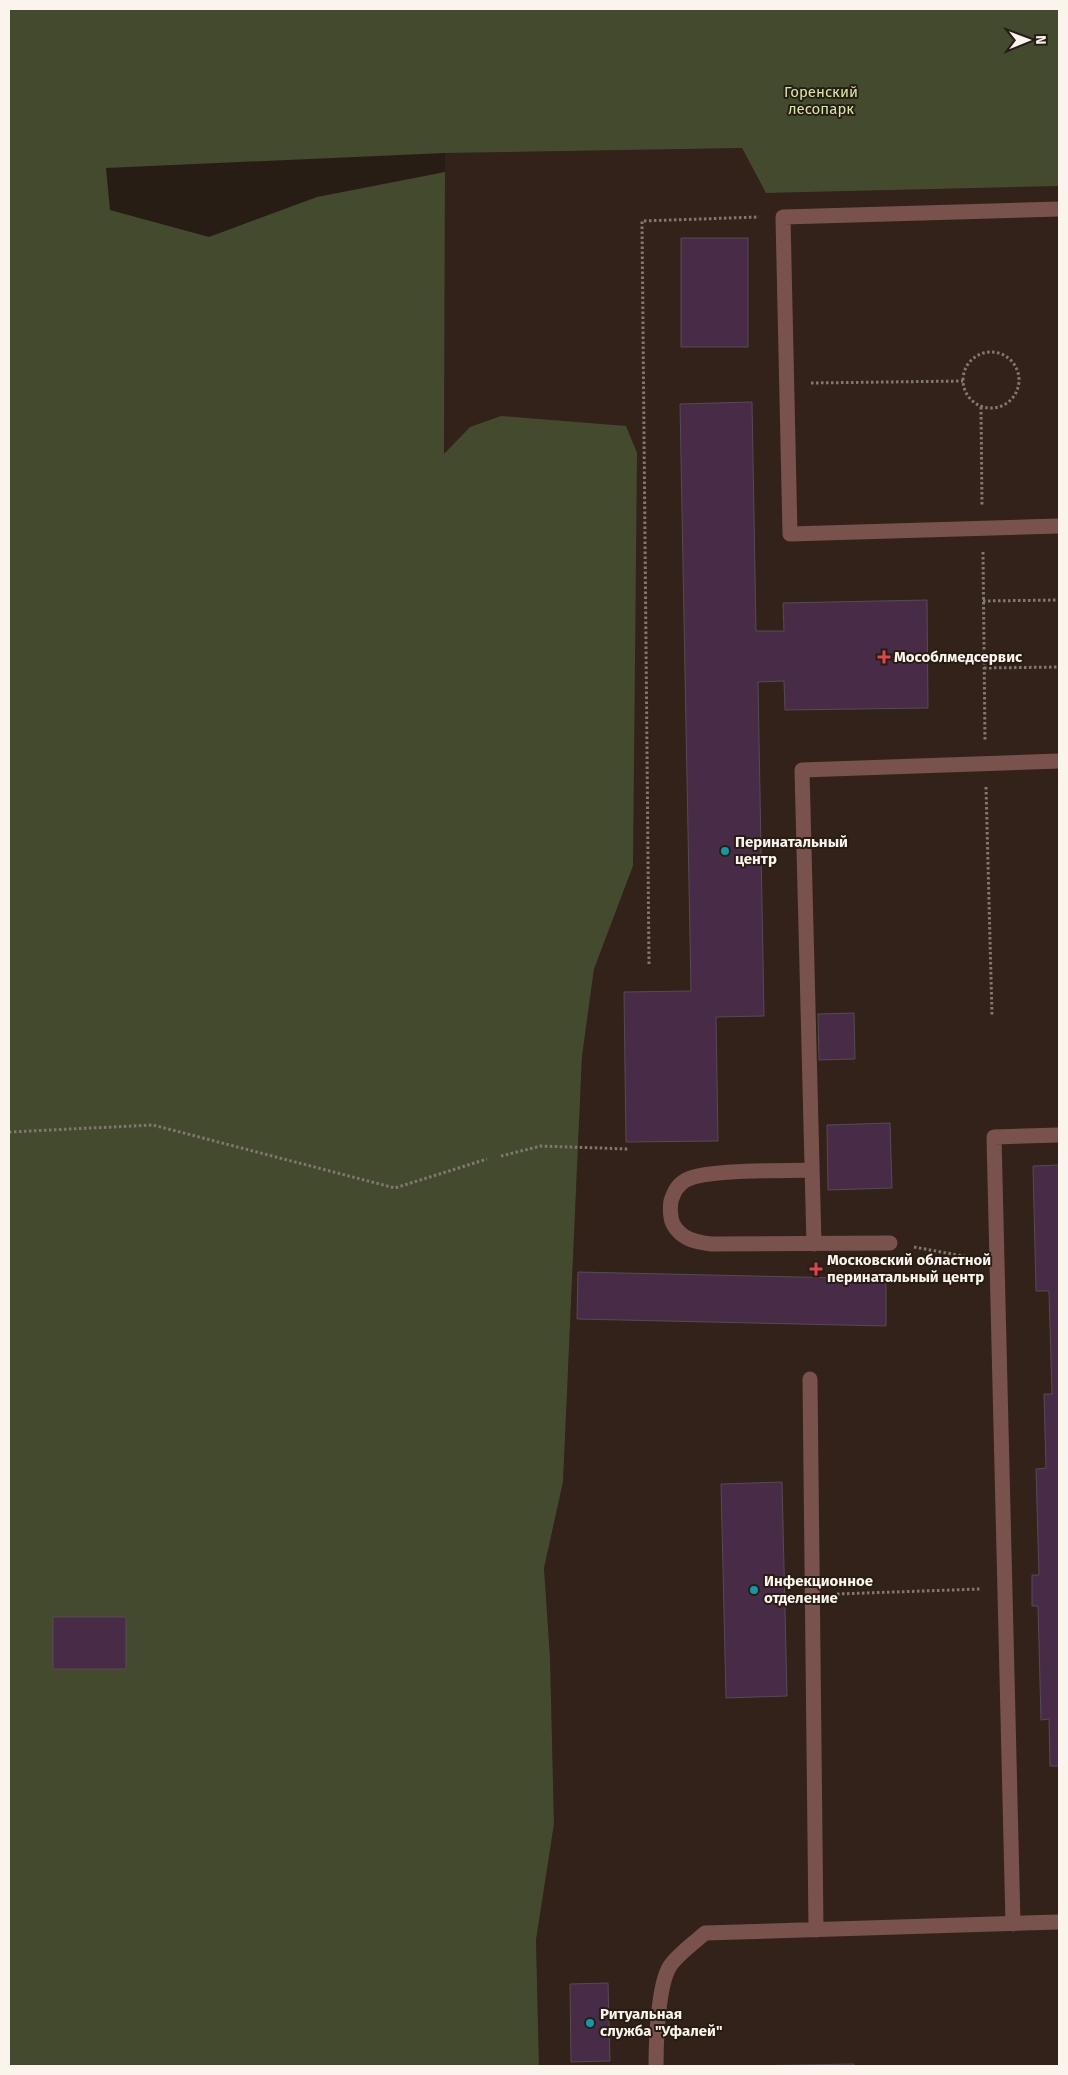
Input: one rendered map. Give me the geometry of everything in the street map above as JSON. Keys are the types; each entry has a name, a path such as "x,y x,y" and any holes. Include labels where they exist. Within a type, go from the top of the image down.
{"lane":[{"path":"1059,209 783,217 790,534 1059,526"},
{"path":"814,1244 802,770 1059,760"},
{"path":"1013,1924 994,1137 1059,1135"},
{"path":"812,1170 698,1176 681,1184 674,1191 670,1204 671,1222 680,1235 699,1242 890,1243"},
{"path":"810,1379 814,1594 816,1930"},
{"path":"656,2066 659,2008 667,1972 670,1965 705,1933 1059,1922"}],"path":[{"path":"649,964 642,221 783,217"},
{"path":"995,352 1006,356 1015,364 1020,375 1019,387 1014,398 1004,406 993,409 981,407 968,397 963,381 965,369 972,359 983,353 995,352"},
{"path":"786,383 963,381"},
{"path":"981,407 984,668 992,1016"},
{"path":"983,601 1059,600"},
{"path":"984,668 1059,667"},
{"path":"9,1132 153,1126 395,1188 487,1159"},
{"path":"501,1156 540,1146 628,1150"},
{"path":"890,1243 997,1262"},
{"path":"814,1594 1005,1588"}],"shaded area":[{"name":"Московский областной перинатальный центр","path":"742,148 766,193 1059,186 1059,2066 539,2066 536,1940 554,1824 550,1657 544,1568 563,1482 582,1056 594,969 633,866 444,455 445,153"}],"green space":[{"name":"Горенский лесопарк","path":"9,9 1059,9 1059,186 766,193 742,148 445,153 106,168 110,210 209,237 317,197 445,172 444,454 470,427 501,416 626,426 637,453 633,866 594,969 582,1056 563,1482 544,1568 550,1657 554,1824 536,1940 539,2066 9,2066"}],"building":[{"path":"681,238 748,238 748,347 681,347"},
{"name":"Перинатальный центр","path":"752,402 756,631 784,631 783,603 927,600 928,708 785,710 784,681 758,682 764,1016 716,1017 718,1141 626,1142 624,992 691,991 680,404"},
{"path":"854,1013 855,1059 819,1060 818,1014"},
{"path":"890,1123 892,1188 828,1190 827,1125"},
{"path":"1059,1165 1059,1766 1050,1766 1049,1719 1041,1720 1038,1606 1032,1606 1032,1575 1039,1575 1036,1469 1046,1468 1044,1394 1052,1394 1049,1291 1036,1291 1033,1166"},
{"path":"578,1272 886,1279 886,1326 577,1319"},
{"name":"Инфекционное отделение","path":"782,1482 787,1696 726,1698 721,1484"},
{"path":"53,1617 126,1617 126,1669 53,1669"},
{"name":"Ритуальная служба \"Уфалей\"","path":"608,1983 610,2061 571,2062 570,1984"},
{"path":"854,2064 854,2066 742,2066"}],"place":[{"name":"Мособлмедсервис","path":"884,657"},
{"name":"Перинатальный центр","path":"725,851"},
{"name":"Московский областной перинатальный центр","path":"816,1269"},
{"name":"Инфекционное отделение","path":"754,1590"},
{"name":"Ритуальная служба \"Уфалей\"","path":"590,2023"}]}
